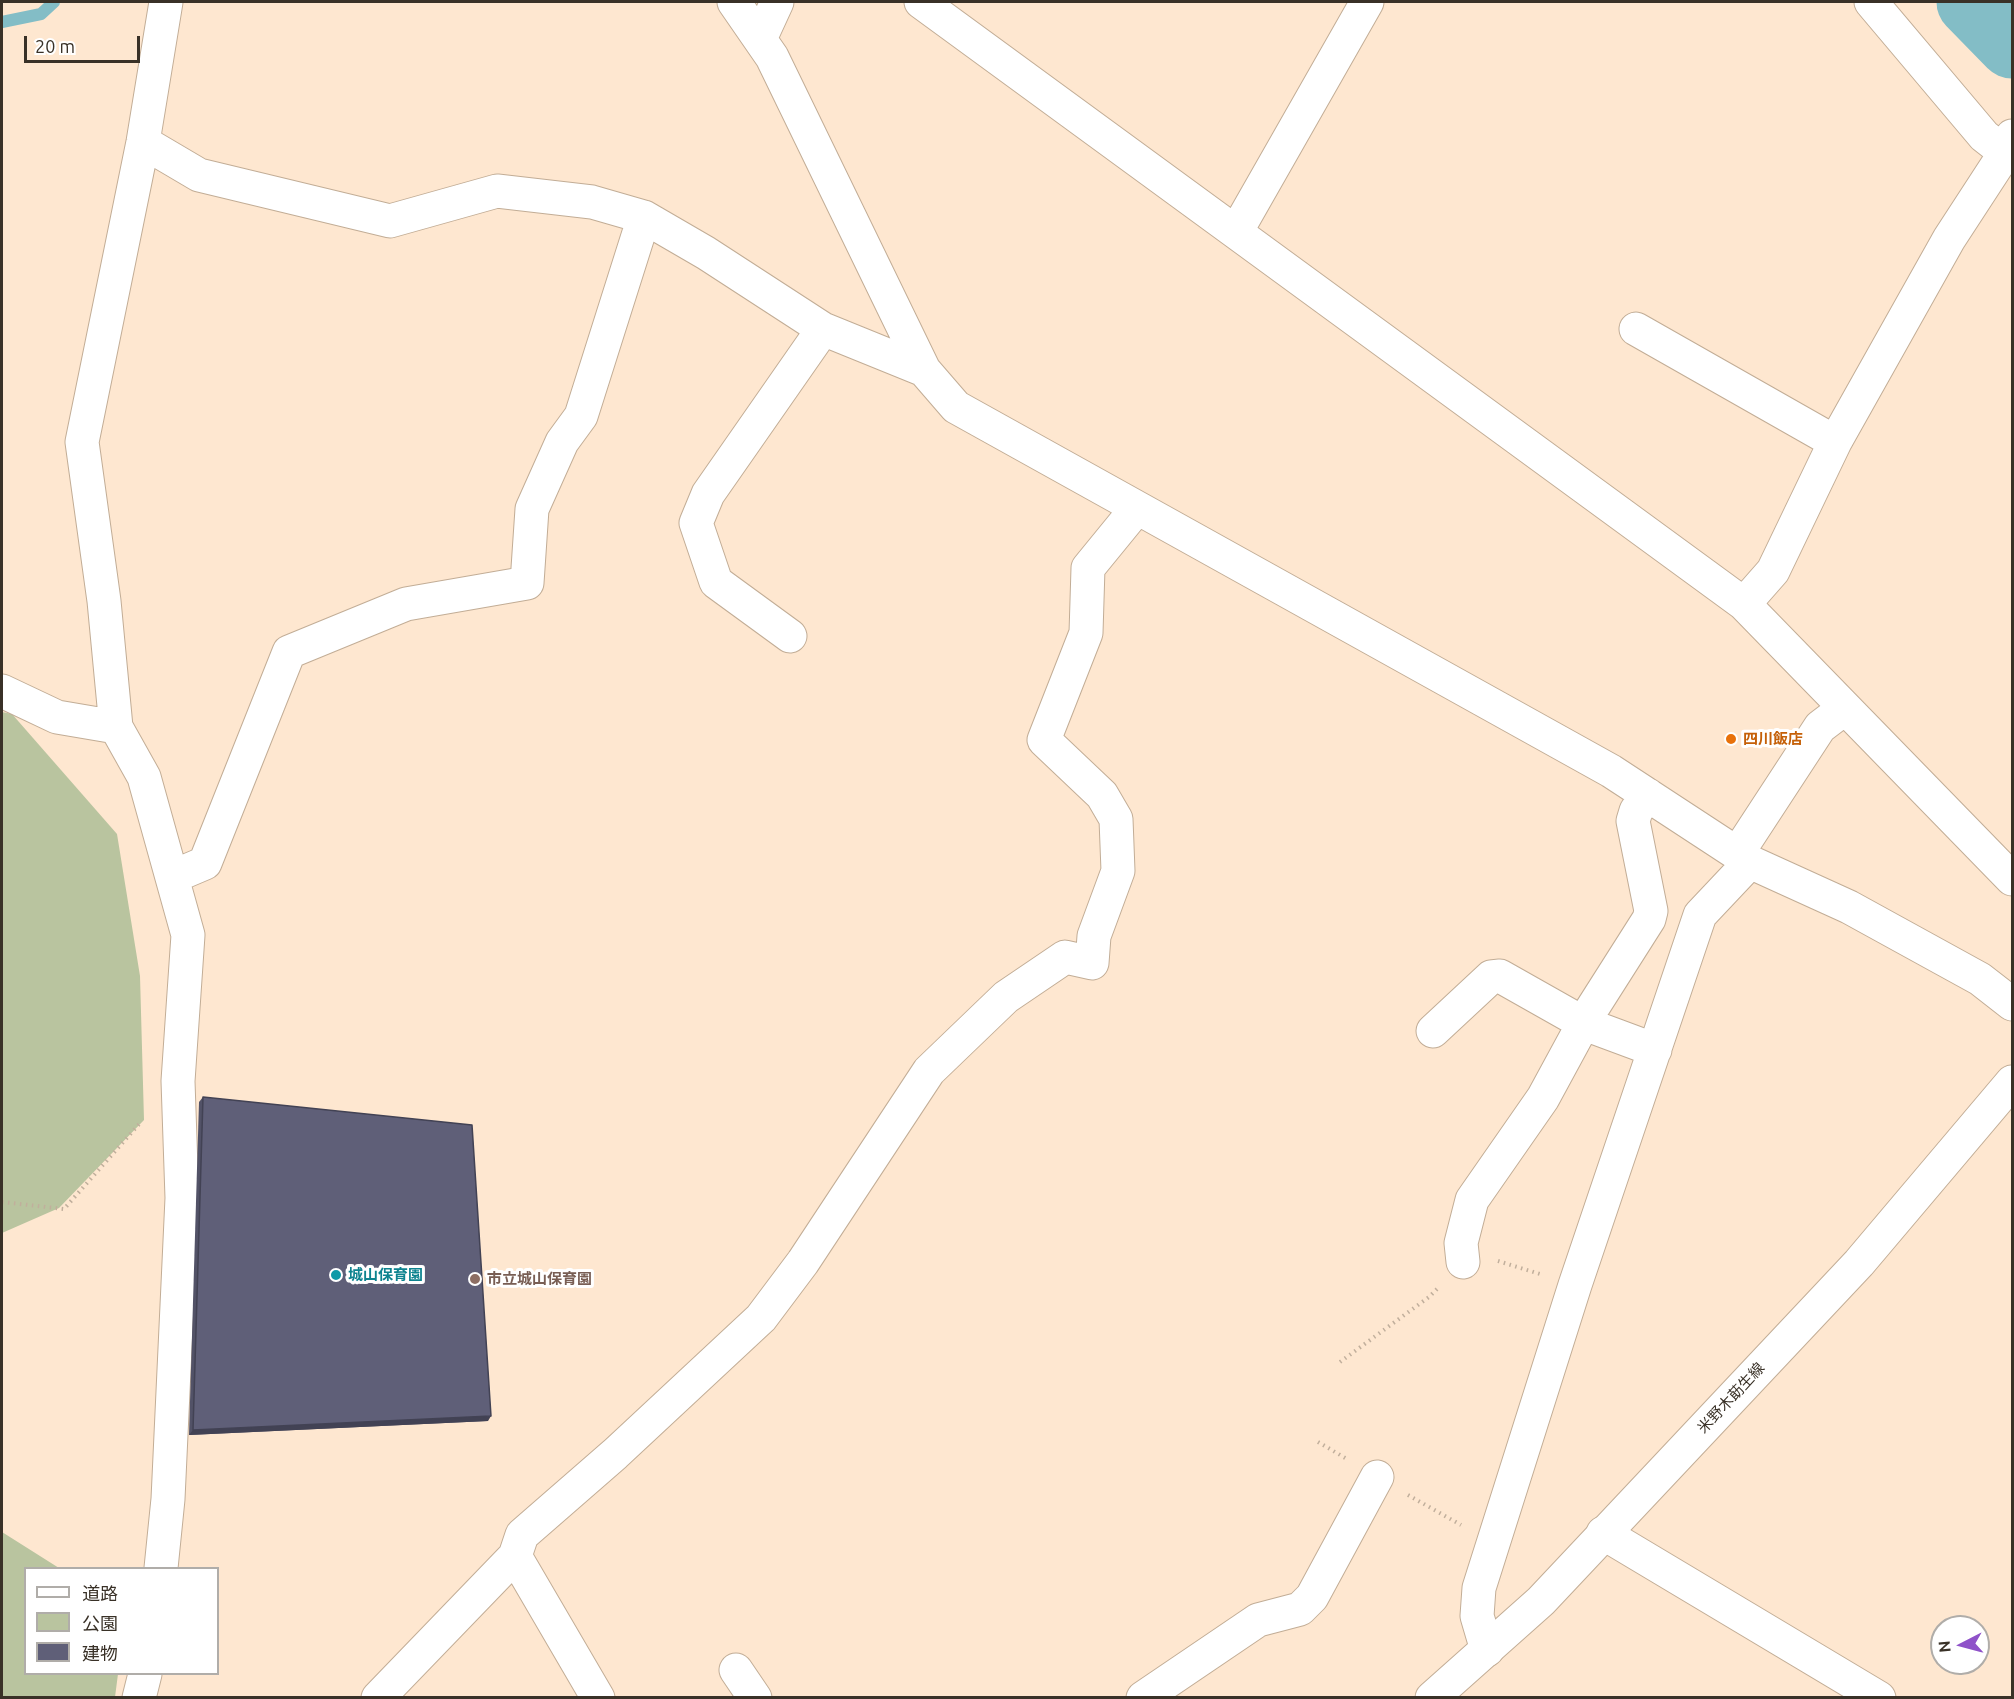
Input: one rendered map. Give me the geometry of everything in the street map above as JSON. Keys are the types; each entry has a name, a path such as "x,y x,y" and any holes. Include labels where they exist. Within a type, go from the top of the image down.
{"street":[{"path":"161,1567 168,1499 182,1198 178,1081 188,934 144,777 116,727 104,601 81,442 143,142 166,2"},
{"path":"734,2 772,57 924,370 956,407 1611,771 1744,858 1849,907 1980,980 2013,1004"},
{"path":"760,39 777,2"},
{"path":"921,2 1744,604 2013,879"},
{"path":"1236,232 1367,2"},
{"path":"1744,604 1773,571 1835,442 1949,239 2010,146 1984,136 1870,2"},
{"path":"143,142 199,175 390,221 497,190 592,202 644,217 706,253 823,329 924,370"},
{"path":"172,877 205,863 289,652 406,604 527,584 532,509 562,442 581,416 644,217"},
{"path":"790,636 716,582 696,523 708,494 823,329"},
{"path":"1636,329 1835,442"},
{"path":"378,1698 515,1557 522,1534 615,1454 761,1318 803,1262 929,1071 1006,997 1065,957 1092,963 1094,936 1118,871 1116,819 1102,795 1044,740 1086,633 1088,568 1137,508"},
{"path":"2,691 57,717 116,727"},
{"path":"1487,1650 1477,1616 1479,1588 1575,1284 1700,915 1744,858 1820,727 1845,708"},
{"path":"1463,1262 1461,1244 1472,1200 1543,1098 1588,1015 1649,919 1651,911 1633,821 1636,811 1648,795"},
{"path":"1433,1031 1491,977 1500,976 1585,1024 1654,1050"},
{"name":"米野木莇生線","path":"1432,1698 1541,1601 1859,1263 2013,1082"},
{"path":"1143,1698 1258,1620 1300,1609 1312,1597 1377,1477"},
{"path":"1603,1533 1879,1698"},
{"path":"515,1557 598,1698"},
{"path":"736,1670 755,1698"},
{"path":"139,1698 145,1675"}],"path":[{"path":"2,1202 64,1209 178,1081"}],"green space":[{"path":"2,712 12,714 117,834 140,976 144,1120 59,1208 2,1233"},
{"path":"2,1532 57,1567 24,1567 24,1675 118,1675 115,1697 2,1697"}],"building":[{"name":"城山保育園","path":"203,1097 472,1125 491,1416 193,1430"}],"waterway":[{"path":"2,22 41,14 54,2"},
{"path":"1971,2 2012,44"}],"place":[{"name":"四川飯店","path":"1731,739"},
{"name":"城山保育園","path":"336,1275"},
{"name":"市立城山保育園","path":"475,1279"}]}
